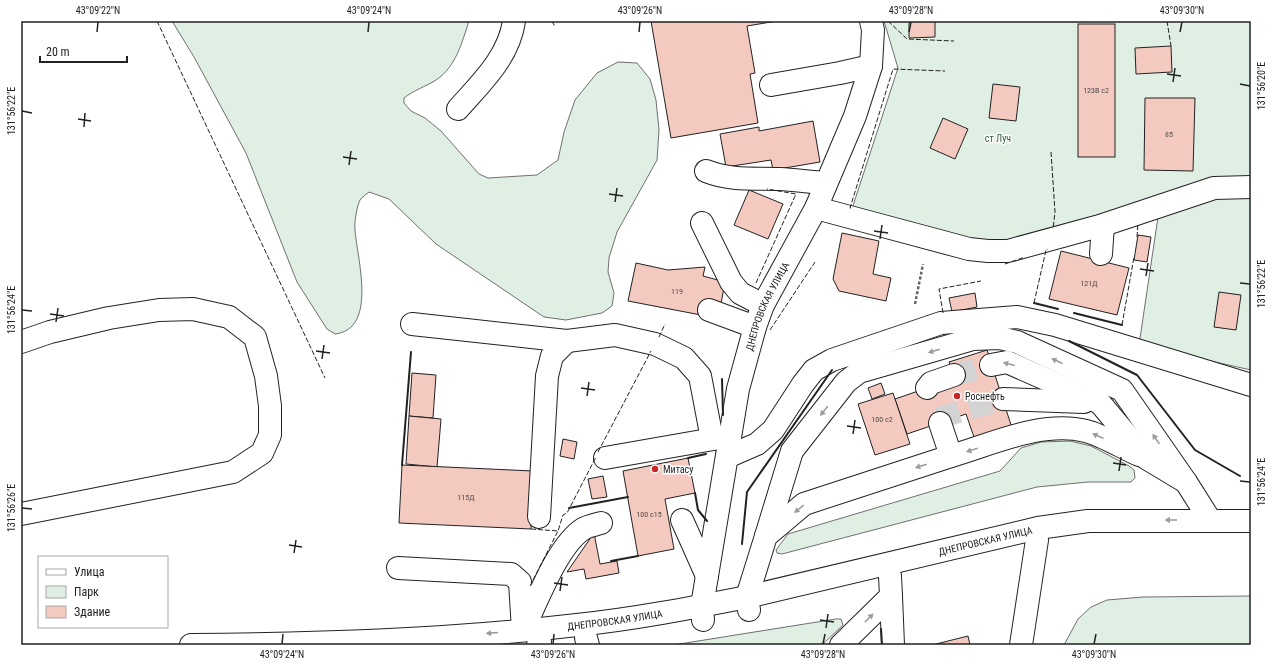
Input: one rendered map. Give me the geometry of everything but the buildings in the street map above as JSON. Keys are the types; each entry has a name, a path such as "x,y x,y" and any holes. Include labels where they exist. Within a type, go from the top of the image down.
{"main road":[{"path":"458,109 498,63 512,30 514,21"},
{"name":"ДНЕПРОВСКАЯ УЛИЦА","path":"702,613 727,457 721,437 738,389 763,306 816,208 855,116 871,66 873,30 871,21"},
{"path":"771,85 871,66"},
{"path":"706,171 721,177 733,179 781,179 826,183"},
{"path":"816,208 928,239 969,249 988,251 1008,250 1103,225 1214,188 1251,187"},
{"path":"702,223 731,282 740,292 763,306"},
{"path":"1101,254 1103,225"},
{"path":"21,342 50,332 109,318 159,310 193,309 229,317 255,337 266,376 270,406 270,435 262,453 233,472 21,514"},
{"path":"709,310 756,327"},
{"path":"727,457 757,444 773,430 802,384 814,370 832,360 941,322 1017,318 1064,320 1251,385"},
{"path":"412,324 567,341 615,335 655,344 684,358 700,376 721,437 605,458"},
{"path":"748,604 766,536 792,452 846,382 859,372 973,339 1000,338 1016,342 1122,390 1186,482 1210,520"},
{"path":"539,517 547,376 552,356 567,341"},
{"path":"992,365 1006,362 1100,403 1146,458"},
{"path":"927,388 931,382 954,375"},
{"path":"1003,399 1100,403"},
{"path":"940,423 951,456"},
{"path":"766,536 804,504 951,456 1040,429 1067,428 1087,431 1146,458 1186,482"},
{"path":"682,520 707,576"},
{"name":"ДНЕПРОВСКАЯ УЛИЦА","path":"192,645 274,644 465,635 587,642 702,613 748,604 1038,528 1088,521 1251,521"},
{"path":"534,639 556,561 581,530 601,524"},
{"name":"ДНЕПРОВСКАЯ УЛИЦА","path":"748,604 890,586 1036,540 1086,533 1251,536"},
{"path":"1021,645 1036,540"},
{"path":"398,568 511,574 520,582 534,639"},
{"path":"841,645 890,586"},
{"path":"890,586 893,645"},
{"name":"ДНЕПРОВСКАЯ УЛИЦА","path":"505,645 534,639 578,625 702,613"}],"path":[{"path":"915,331 916,295 928,239"}],"green space":[{"path":"172,21 469,21 457,54 449,68 436,80 404,98 404,103 411,111 425,118 441,131 479,174 488,178 537,175 558,160 564,132 575,100 597,73 618,62 637,63 650,79 656,100 659,130 657,160 617,232 609,258 608,272 614,293 612,306 602,313 566,320 544,317 436,244 389,199 369,192 360,200 355,223 362,291 361,306 357,320 348,329 335,334 327,329 297,282 246,153 194,57"},
{"name":"ст Луч","path":"884,21 1251,21 1251,370 1139,345 1158,217 1009,256 847,224 898,68"},
{"path":"1070,441 1091,446 1129,466 1134,470 1135,478 1131,482 1088,482 1037,487 782,554 777,553 776,550 788,534 1000,471 1021,448 1041,442"},
{"path":"1251,596 1251,645 1064,645 1078,619 1091,607 1107,600 1143,597"},
{"path":"841,619 843,625 822,645 673,645"}],"tunnel":[{"path":"954,375 991,365"},
{"path":"938,418 1003,399"}],"fence":[{"path":"157,21 325,378"},
{"path":"552,21 555,27"},
{"path":"888,21 907,39 954,41"},
{"path":"1167,21 1171,46"},
{"path":"851,208 893,69 945,71"},
{"path":"1051,152 1055,212 1053,229"},
{"path":"756,283 796,194 767,189"},
{"path":"1137,237 1138,223"},
{"path":"1034,303 1046,250 1048,249"},
{"path":"1005,264 1025,257"},
{"path":"1122,325 1134,257"},
{"path":"770,330 815,262"},
{"path":"943,313 939,289 981,281"},
{"path":"659,337 665,324"},
{"path":"598,452 651,351"},
{"path":"531,529 558,531 563,515 567,513 596,457"},
{"path":"530,586 558,531"}],"wall":[{"path":"1034,303 1058,309"},
{"path":"1074,313 1122,325"},
{"path":"1069,341 1137,375 1195,450 1240,476"},
{"path":"402,465 411,352"},
{"path":"742,544 747,492 832,370"},
{"path":"722,379 723,415"},
{"path":"688,458 706,454"},
{"path":"695,493 698,510 707,521"},
{"path":"569,508 628,497"},
{"path":"611,561 638,556"},
{"path":"881,629 882,645"}],"place":[{"name":"Роснефть","path":"957,396"},
{"name":"Митасу","path":"655,469"}]}
